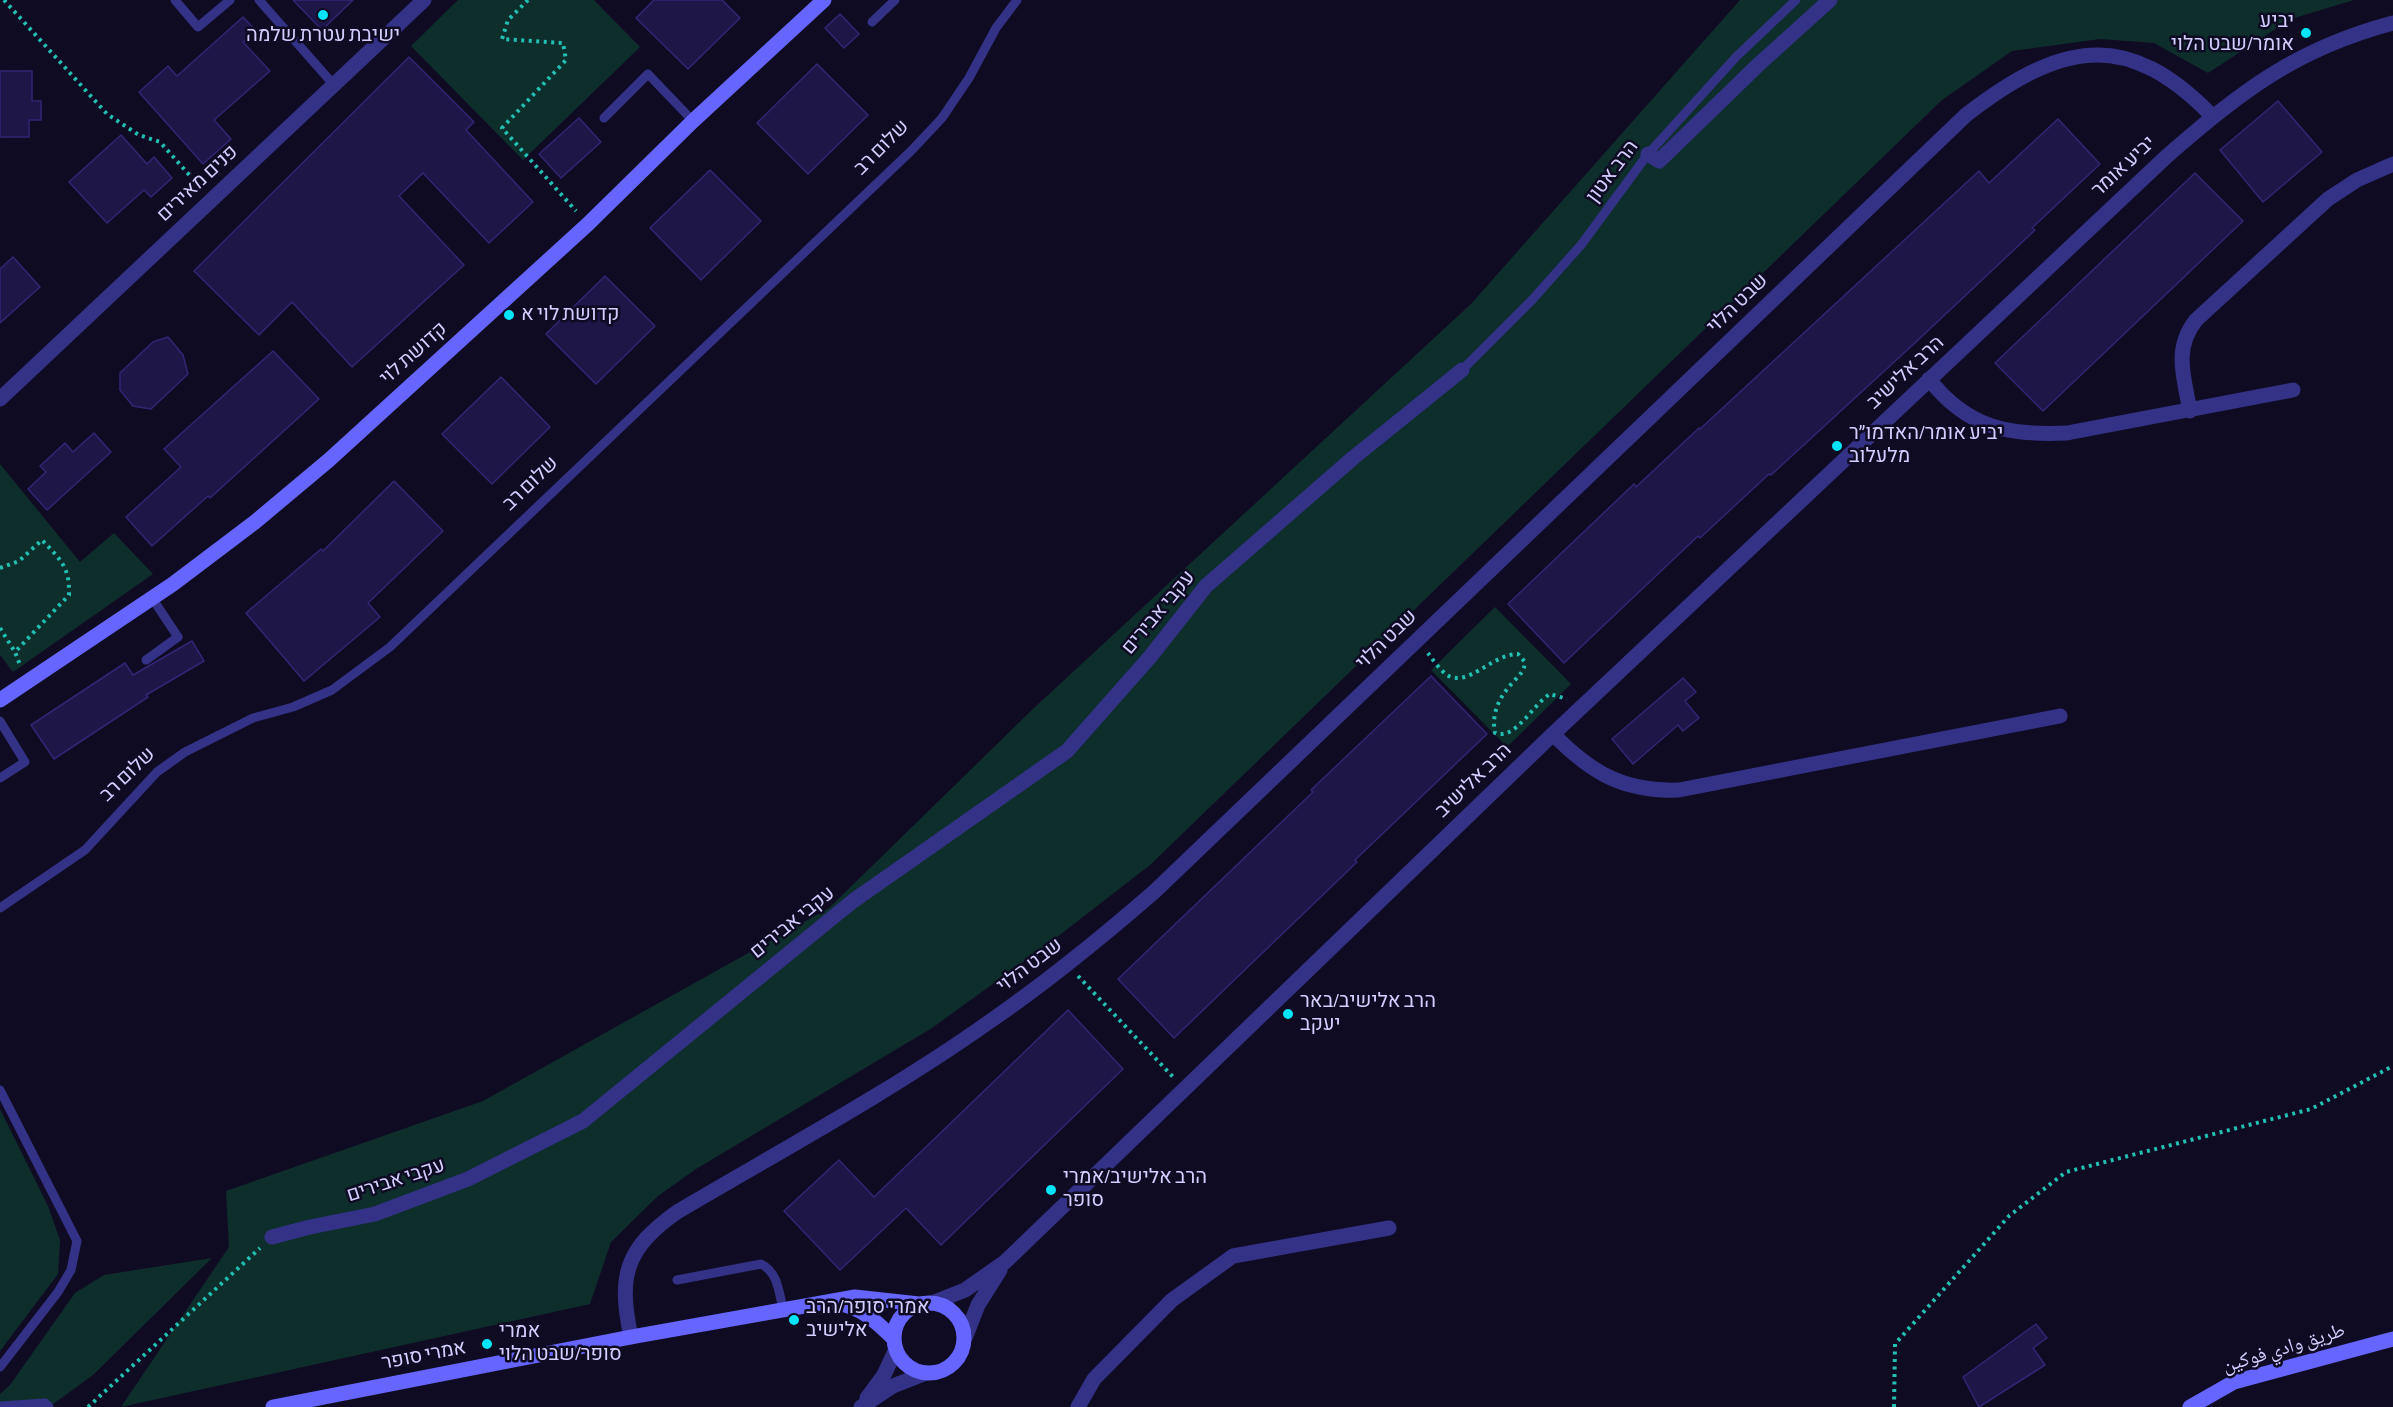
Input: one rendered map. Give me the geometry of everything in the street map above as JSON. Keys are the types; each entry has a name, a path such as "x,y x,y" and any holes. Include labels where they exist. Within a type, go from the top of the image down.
{"street":[{"name":"פנים מאירים","path":"0,399 424,0"},
{"name":"קדושת לוי","path":"0,700 152,598 255,522 329,460 588,224 693,121 824,0"},
{"path":"1648,154 1659,161 1758,64 1830,0"},
{"name":"יביע אומר","path":"1977,334 2167,156 2263,78 2315,50 2366,30 2393,23"},
{"name":"שבט הלוי","path":"631,1337 624,1295 627,1270 639,1246 661,1223 918,1069 988,1023 1067,964 1154,892 1966,115 1993,94 2019,78 2070,58 2095,55 2120,57 2144,64 2167,76 2190,93 2213,117"},
{"path":"2190,411 2181,359 2183,342 2192,325 2328,200 2357,180 2393,164"},
{"name":"הרב אלישיב","path":"1005,1263 1579,709 1977,334"},
{"name":"עקבי אבירים","path":"272,1237 375,1214 416,1199 468,1179 583,1121 853,902 1067,751 1150,657 1206,586 1353,458 1462,370"},
{"path":"1929,380 1941,394 1969,416 1983,424 2015,433 2067,433 2293,390"},
{"path":"1553,734 1579,759 1608,778 1635,787 1672,790 2060,716"},
{"path":"1078,1407 1094,1379 1172,1300 1233,1256 1389,1228"},
{"path":"860,1407 884,1375 895,1344 898,1321 903,1314 926,1303 965,1290 1005,1263"},
{"path":"860,1407 893,1386 926,1373 937,1372 957,1360 978,1305 1005,1263"},
{"path":"830,1302 855,1298 942,1305 958,1318 963,1328 964,1338"},
{"path":"830,1302 855,1308 880,1325 895,1344 907,1365 926,1373"},
{"name":"אמרי סופר","path":"273,1407 322,1402 631,1337 830,1302"},
{"name":"طريق وادي فوکين","path":"2190,1407 2234,1382 2393,1339"}],"lane":[{"path":"175,0 198,27 230,0"},
{"path":"259,0 334,85"},
{"path":"872,22 895,0"},
{"name":"שלום רב","path":"0,908 85,850 157,772 185,752 254,718 293,707 332,690 390,647 911,151 942,118 969,78 996,28 1017,0"},
{"name":"הרב אטון","path":"1462,370 1532,300 1581,245 1648,154 1736,57 1796,0"},
{"path":"604,118 648,74 693,121"},
{"path":"146,660 178,637 152,598"},
{"path":"0,721 25,762 0,778"},
{"path":"0,1090 77,1241 71,1270 58,1292 0,1368"},
{"path":"677,1280 761,1264 769,1268 775,1278 783,1309"},
{"path":"0,1406 45,1403 48,1407"}],"path":[{"path":"4,0 107,114 139,135 160,142 211,200"},
{"path":"528,0 508,20 502,39 563,42 566,60 502,128 588,224"},
{"path":"0,568 20,561 42,540 63,561 70,580 69,595 15,652"},
{"path":"0,628 15,652 27,682"},
{"path":"1416,641 1448,675 1459,678 1470,676 1492,661 1508,654 1518,654 1525,662 1524,671 1505,692 1492,720 1495,733 1502,736 1511,733 1540,700 1550,694 1564,697 1579,709"},
{"path":"1067,964 1185,1089"},
{"path":"1894,1407 1895,1344 2009,1215 2066,1172 2311,1109 2393,1066"},
{"path":"88,1407 272,1237"}],"green space":[{"path":"458,0 594,0 640,47 523,160 411,46"},
{"path":"1740,0 2354,0 2291,19 2208,73 2154,43 2100,39 2012,51 1942,100 1150,865 1052,941 932,1028 696,1169 658,1196 611,1242 590,1304 121,1407 229,1247 226,1191 483,1101 829,908 1035,707 1471,304"},
{"path":"0,464 80,562 114,533 153,574 13,672 0,655"},
{"path":"1495,607 1571,684 1507,747 1431,670"},
{"path":"0,1109 48,1206 60,1240 58,1274 0,1351"},
{"path":"212,1258 93,1375 49,1407 0,1407 0,1394 10,1385 75,1293 104,1275"}],"building":[{"name":"ישיבת עטרת שלמה","path":"293,0 353,0 322,30"},
{"path":"654,0 722,0 740,18 688,69 636,18"},
{"path":"840,14 859,34 844,48 825,28"},
{"path":"243,17 256,31 243,42 270,71 214,120 231,139 203,164 139,92 168,66 177,76"},
{"path":"409,57 474,122 466,130 533,202 489,243 423,173 399,196 464,265 352,367 292,302 259,335 194,271"},
{"path":"817,64 868,115 808,174 757,123"},
{"path":"0,71 32,71 32,101 41,101 41,120 29,120 29,137 0,137"},
{"path":"2278,101 2322,152 2263,202 2220,150"},
{"path":"579,118 601,142 561,178 539,154"},
{"path":"2058,119 2100,164 2032,228 2035,230 1917,341 1771,475 1769,474 1700,538 1698,536 1564,663 1508,604 1634,484 1636,487 1700,429 1979,171 1989,183"},
{"path":"121,135 147,164 154,157 172,178 151,197 144,190 107,223 69,182"},
{"path":"710,170 761,221 701,280 650,228"},
{"path":"2195,173 2243,221 2043,411 1995,363"},
{"path":"13,257 40,287 0,323 0,269"},
{"path":"605,276 655,326 596,384 546,334"},
{"path":"168,337 183,355 188,374 151,409 133,406 120,390 120,373 153,342"},
{"path":"273,351 319,399 210,498 208,496 152,546 126,517 181,467 164,449"},
{"path":"501,377 550,427 492,484 442,434"},
{"path":"94,433 111,452 47,510 28,489 46,472 40,466 65,443 73,452"},
{"path":"394,481 443,531 368,603 380,617 304,681 246,613 321,549 323,551"},
{"path":"192,641 204,661 146,695 148,697 54,759 31,725 125,663 133,675"},
{"path":"1431,676 1487,734 1174,1038 1118,979"},
{"path":"1683,678 1696,692 1685,701 1699,718 1683,731 1678,725 1633,764 1612,739"},
{"path":"1068,1010 1123,1069 941,1245 906,1208 840,1270 784,1211 839,1160 874,1197"},
{"path":"2036,1324 2047,1338 2033,1348 2045,1365 1979,1407 1963,1377"}],"place":[{"name":"ישיבת עטרת שלמה","path":"323,15"},
{"name":"יביע אומר/שבט הלוי","path":"2306,33"},
{"name":"קדושת לוי א","path":"509,315"},
{"name":"יביע אומר/האדמו״ר מלעלוב","path":"1837,446"},
{"name":"הרב אלישיב/באר יעקב","path":"1288,1014"},
{"name":"הרב אלישיב/אמרי סופר","path":"1051,1190"},
{"name":"אמרי סופר/הרב אלישיב","path":"794,1320"},
{"name":"אמרי סופר/שבט הלוי","path":"487,1344"}]}
